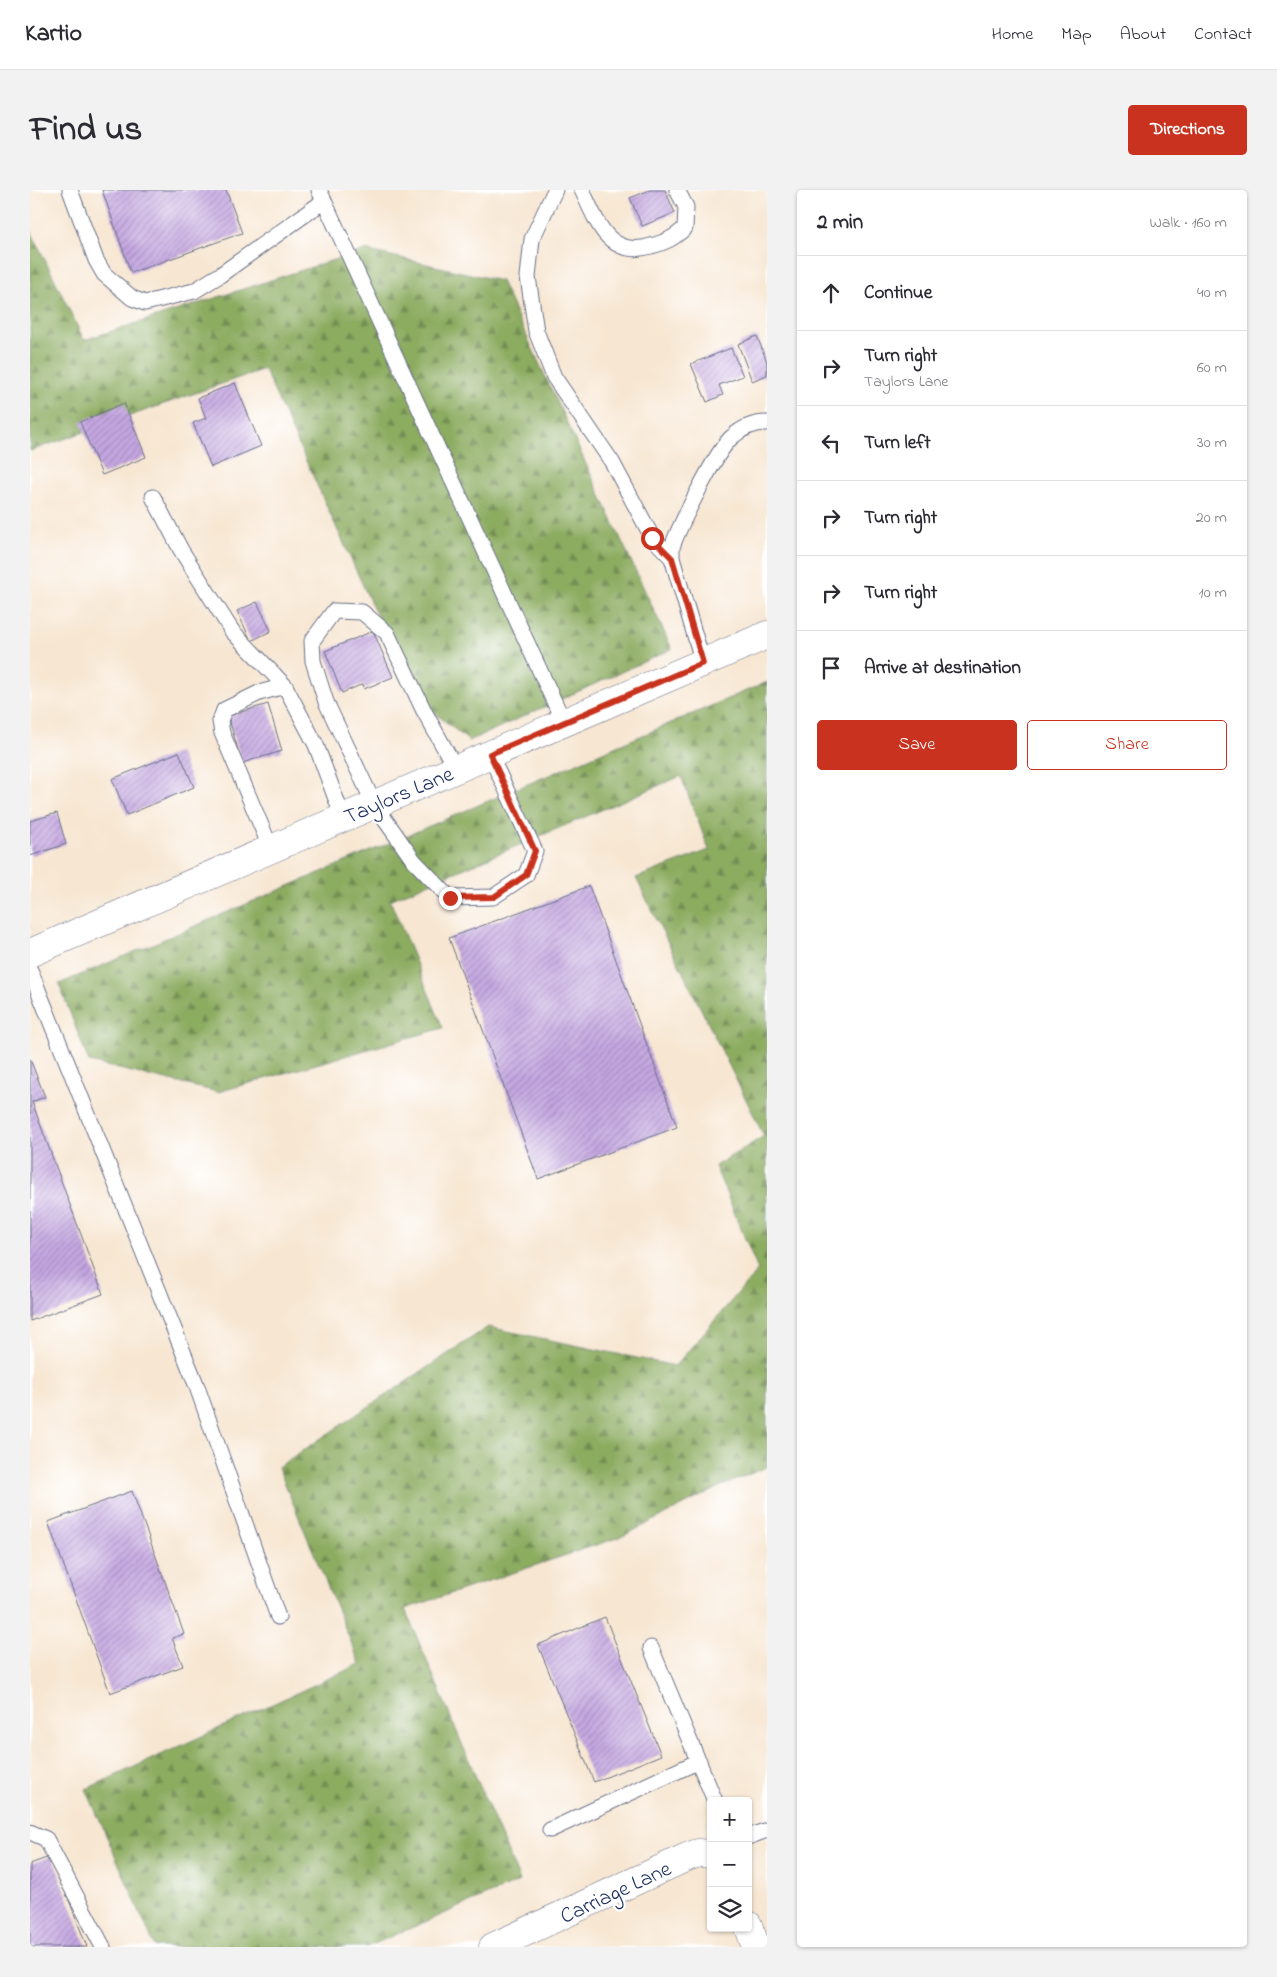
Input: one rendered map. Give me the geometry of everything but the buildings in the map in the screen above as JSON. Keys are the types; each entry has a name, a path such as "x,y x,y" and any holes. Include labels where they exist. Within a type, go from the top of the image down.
{"street":[{"name":"Taylors Lane","path":"30,953 767,635"},
{"name":"Carriage Lane","path":"493,1947 687,1857 698,1853 707,1854"},
{"path":"751,1932 756,1947"}],"lane":[{"path":"70,190 96,260 104,274 132,298 145,303 194,291 220,275 321,196 564,723"},
{"path":"555,190 532,239 528,277 536,331 554,377 612,462 652,538 672,558"},
{"path":"582,190 609,239 624,248 638,251 671,240 685,228 686,207 677,190"},
{"path":"703,663 672,558 672,547 675,537 712,466 730,438 746,426 767,423"},
{"path":"153,497 181,550 232,631 285,686 316,745 343,818"},
{"path":"456,769 424,712 387,632 362,612 334,611 312,641 313,661 326,702 374,804 414,860 450,898 494,897 526,875 535,851 490,754"},
{"path":"272,849 222,733 220,721 224,710 259,693 285,686"},
{"path":"30,970 196,1384 278,1617"},
{"path":"651,1648 713,1797"},
{"path":"550,1830 699,1761"},
{"path":"752,1836 767,1830"},
{"path":"30,1832 46,1839 103,1947"}],"green space":[{"path":"30,229 84,340 365,250 501,281 672,649 469,741 413,695 264,369 30,451"},
{"path":"767,682 767,1467 719,1487 623,1536 405,1609 520,1881 367,1947 155,1947 86,1789 360,1664 278,1467 488,1327 675,1366 758,1270 715,1166 764,1136 636,878 709,850 681,776 390,900 443,1028 218,1092 89,1062 59,984"}],"route":[{"path":"450,898 494,897 526,875 535,851 490,754 703,663 672,558 652,538"}]}
